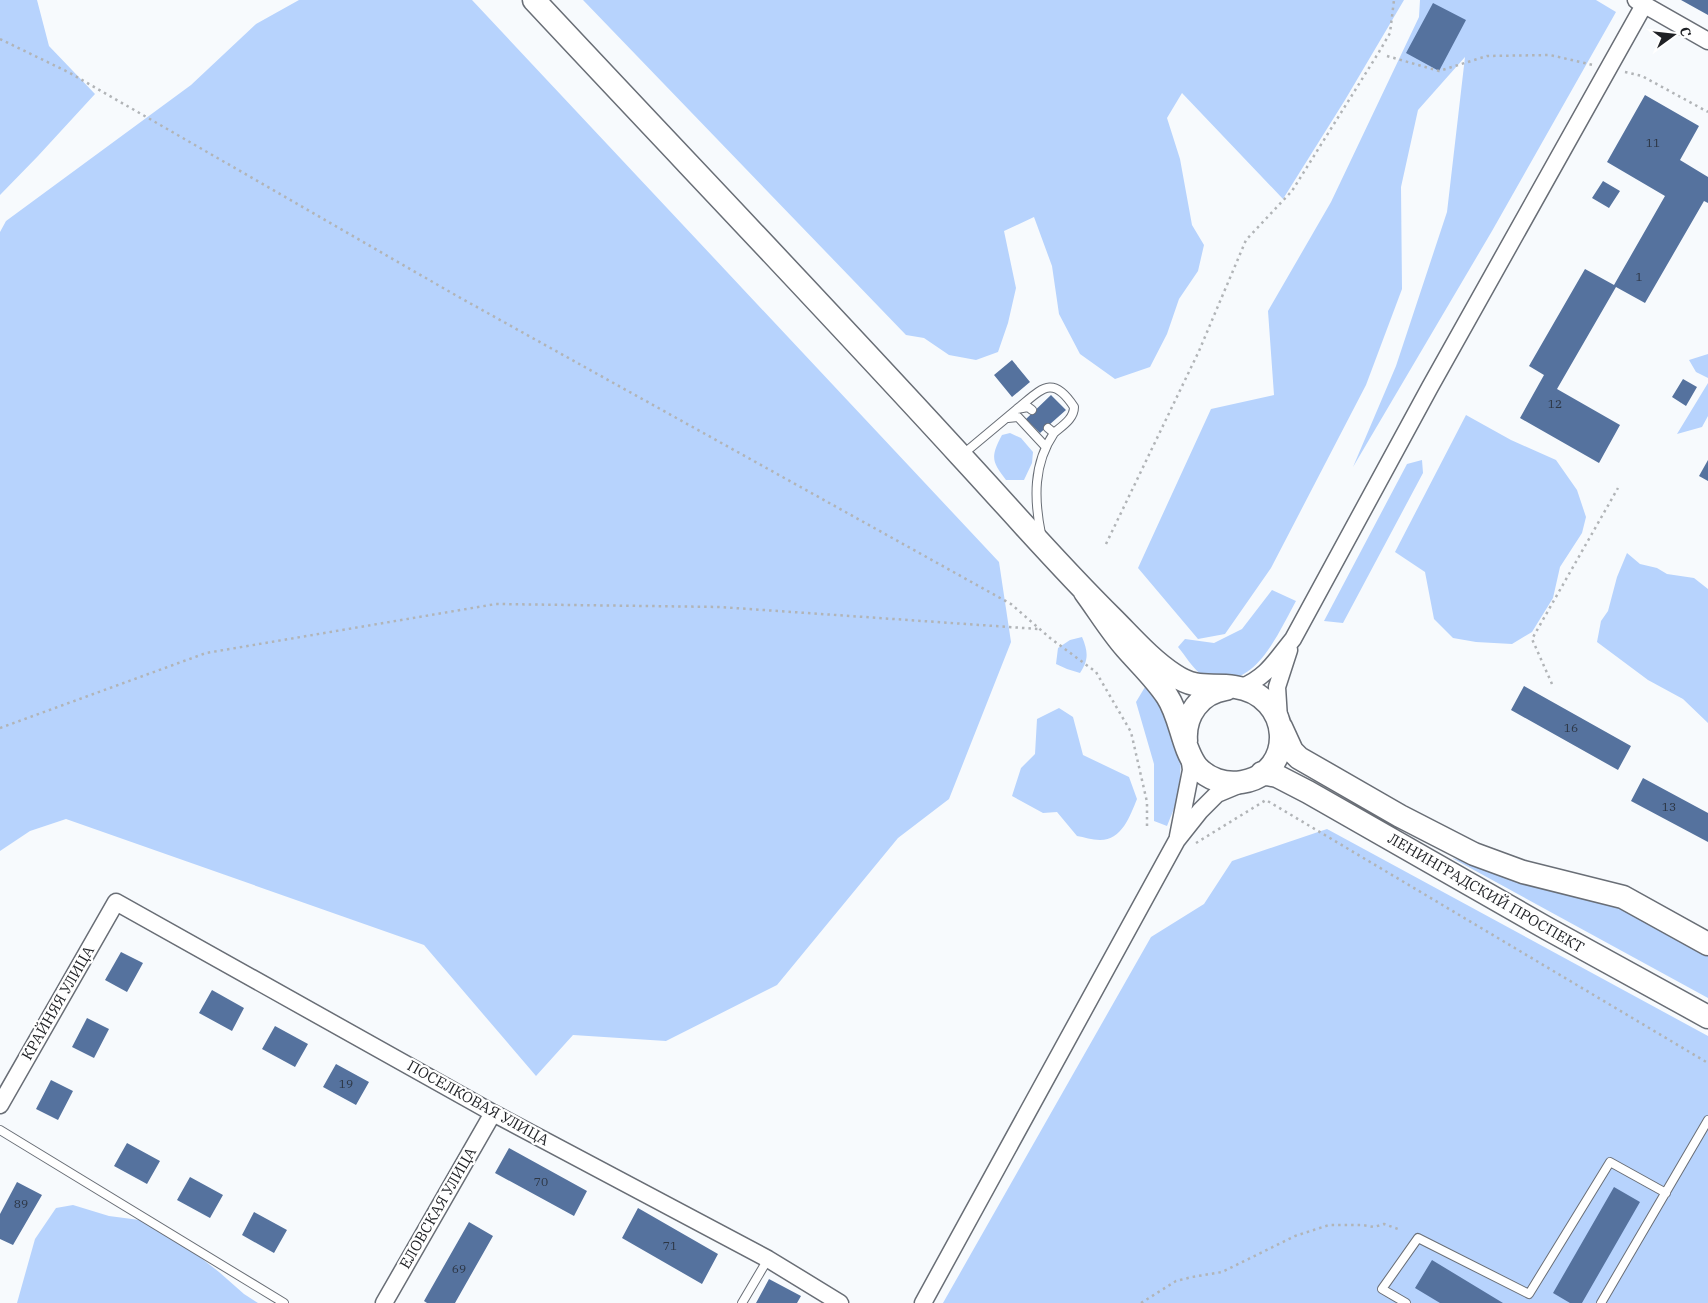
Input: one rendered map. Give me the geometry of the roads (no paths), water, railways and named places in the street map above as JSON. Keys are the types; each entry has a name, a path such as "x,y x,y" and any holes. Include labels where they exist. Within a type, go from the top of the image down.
{"main road":[{"path":"534,0 961,456 1043,548 1160,665 1188,683 1200,686 1233,686 1254,692 1265,700 1274,710 1280,724 1279,748 1273,762 1255,777 1230,783 1222,782 1206,775 1194,762 1187,747 1179,720 1167,696 1124,646 1085,592"},
{"path":"1187,747 1187,725 1192,712 1200,701 1217,690 1240,688"},
{"name":"ЛЕНИНГРАДСКИЙ ПРОСПЕКТ","path":"1280,724 1292,751 1299,758 1439,837 1474,854 1523,872 1623,897 1708,944"},
{"name":"ЛЕНИНГРАДСКИЙ ПРОСПЕКТ","path":"1255,777 1277,776 1308,792 1556,934 1708,1017"}],"street":[{"path":"1280,724 1277,686 1293,639 1430,387 1608,68 1640,2 1708,40"},
{"path":"1240,688 1254,682 1265,673 1293,639"},
{"path":"1184,843 1191,770 1187,747"},
{"path":"923,1303 1184,843 1200,811 1218,794 1255,777"},
{"name":"КРАЙНЯЯ УЛИЦА","path":"0,1104 116,902"},
{"name":"ПОСЕЛКОВАЯ УЛИЦА","path":"116,902 493,1113 768,1259 840,1303"},
{"name":"ЕЛОВСКАЯ УЛИЦА","path":"384,1303 493,1113"}],"lane":[{"path":"1036,399 1049,386 1061,390 1074,407 1071,417 1058,425 1046,446 1038,472 1035,492 1036,509 1043,548"},
{"path":"961,456 1025,403 1042,395 1046,398"},
{"path":"1017,409 1028,407 1032,410"},
{"path":"1007,418 1012,416 1018,417 1046,446"},
{"path":"1601,1303 1708,1120"},
{"path":"0,1130 284,1303"},
{"path":"1406,1303 1382,1289 1418,1238 1528,1294 1610,1162 1666,1193"},
{"path":"742,1303 768,1259"}]}
